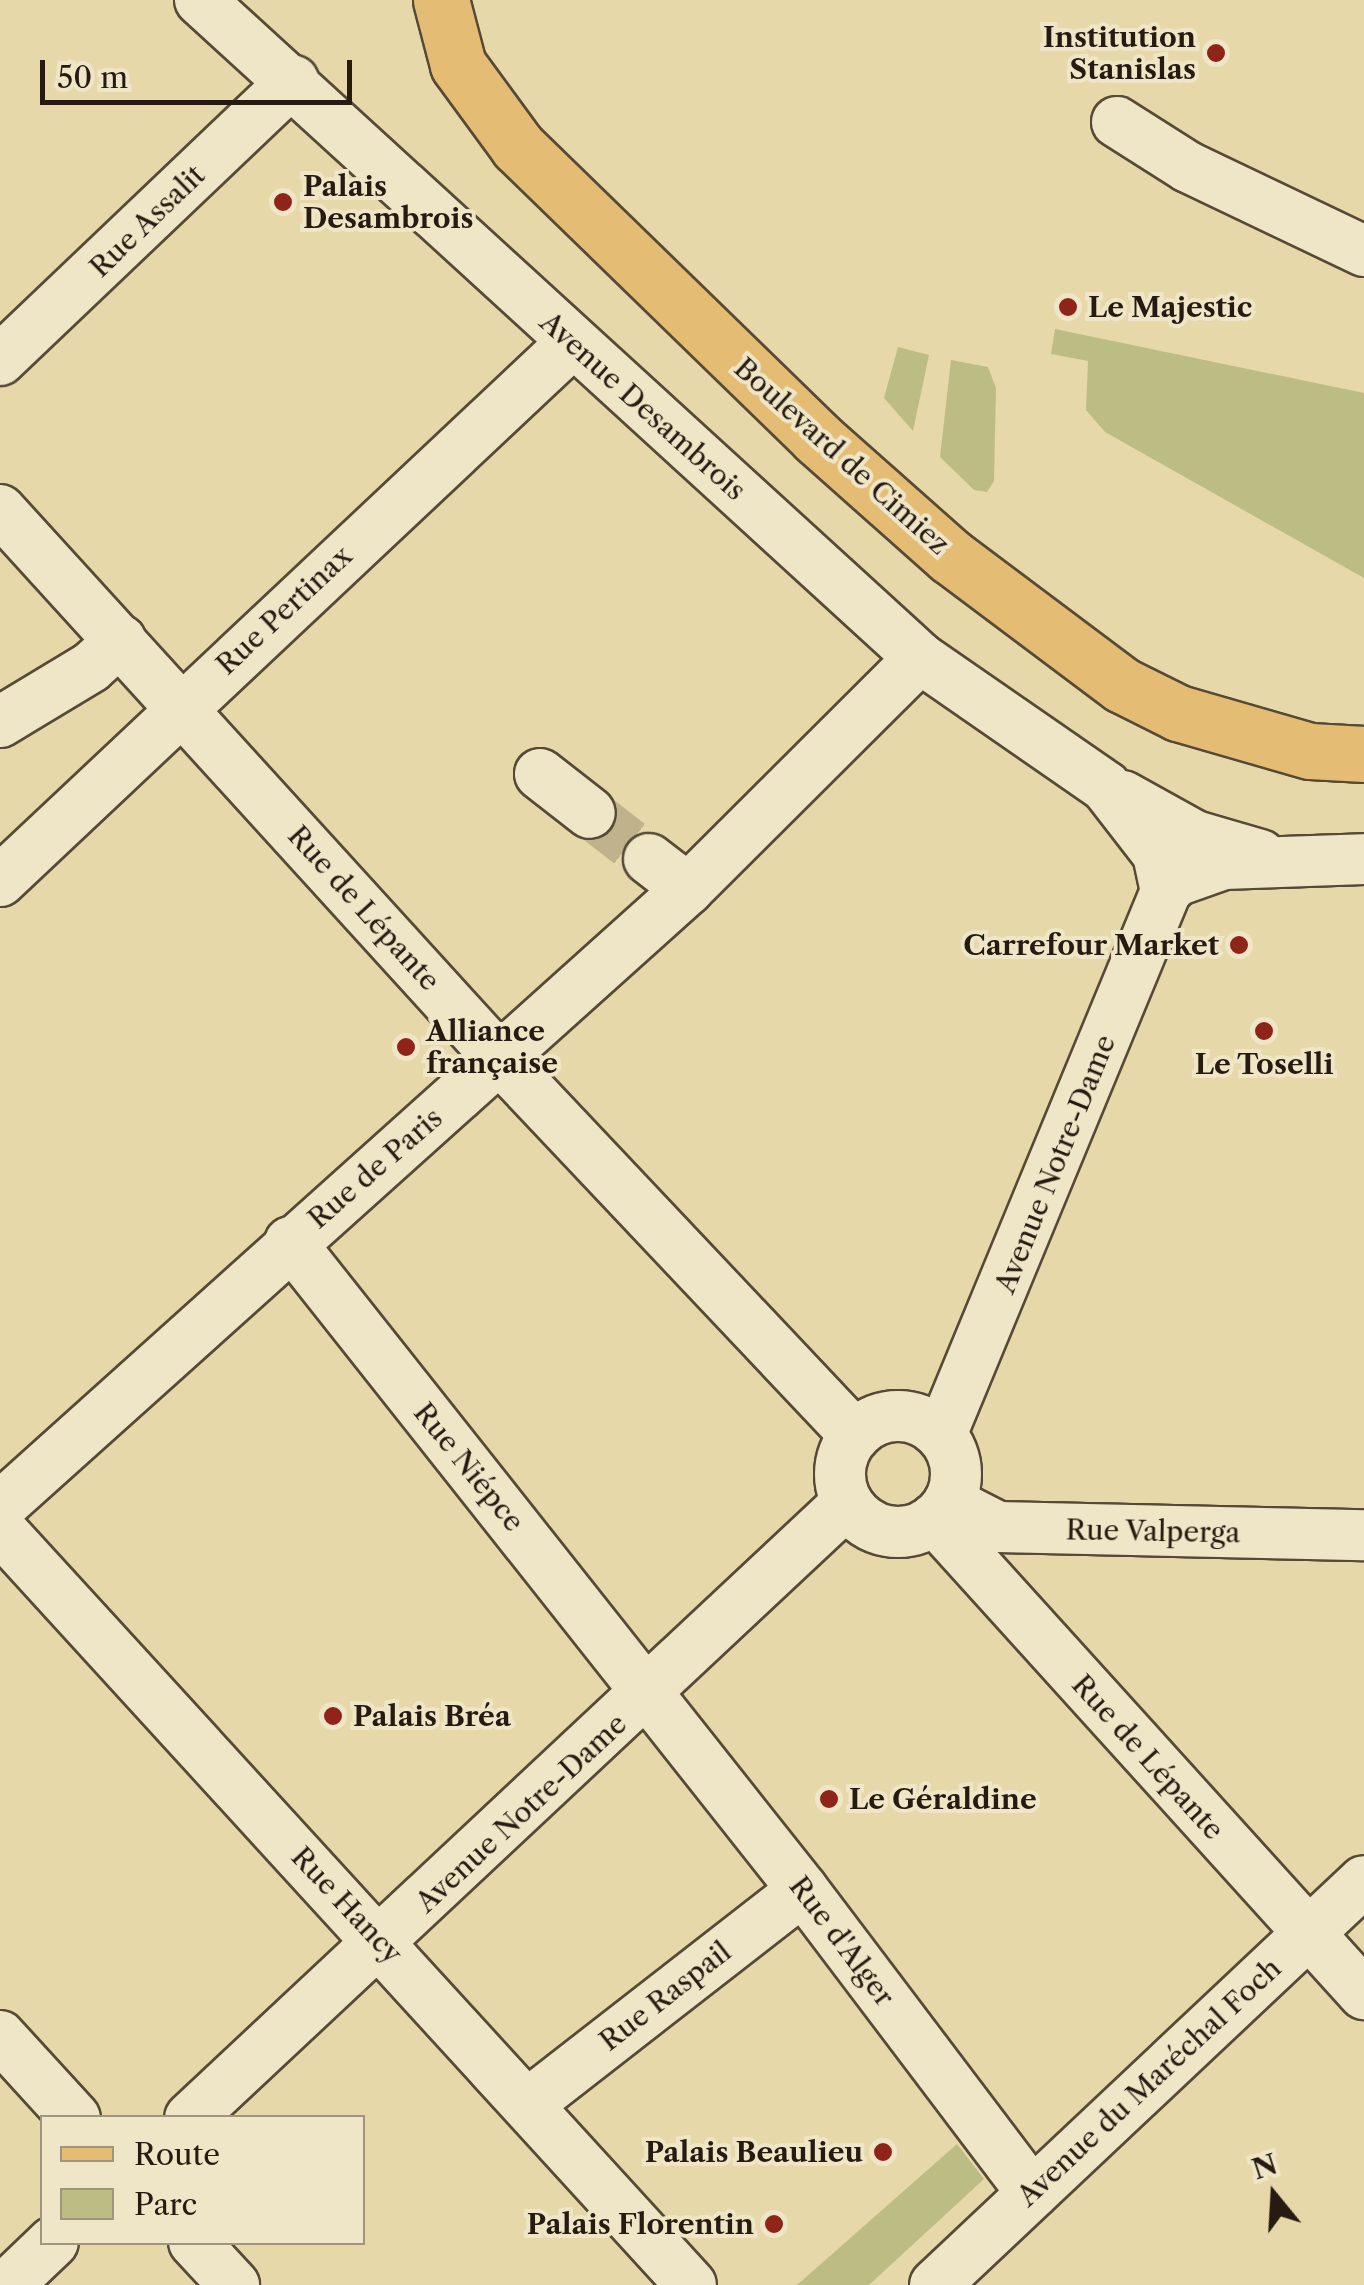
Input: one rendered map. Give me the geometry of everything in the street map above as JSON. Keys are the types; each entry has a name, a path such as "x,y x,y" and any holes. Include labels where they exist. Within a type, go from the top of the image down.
{"main road":[{"name":"Boulevard de Cimiez","path":"441,0 458,65 518,147 817,438 950,556 1108,675 1178,712 1310,750 1364,754"}],"street":[{"name":"Avenue Desambrois","path":"200,0 249,21 293,81 572,342 920,658 1106,787 1195,836 1274,860"},
{"name":"Rue Assalit","path":"0,360 293,81"},
{"path":"1117,122 1188,167 1364,251"},
{"name":"Rue Pertinax","path":"0,881 181,705 572,342"},
{"name":"Rue de Lépante","path":"0,510 499,1058 855,1434"},
{"path":"0,722 121,640"},
{"name":"Rue de Paris","path":"0,1507 290,1242 688,889 920,658"},
{"path":"540,774 590,813"},
{"name":"Avenue Desambrois","path":"1106,787 1158,854 1166,891"},
{"path":"649,859 688,889"},
{"name":"Avenue Desambrois","path":"1166,891 1176,881 1224,864 1364,859"},
{"name":"Avenue Notre-Dame","path":"941,1435 1166,891"},
{"name":"Rue Niépce","path":"290,1242 648,1692"},
{"path":"889,1416 908,1416 941,1435 956,1467 942,1511 898,1533 878,1529 847,1504 840,1467 855,1434 889,1416"},
{"name":"Avenue Notre-Dame","path":"193,2115 384,1944 847,1504"},
{"name":"Rue de Lépante","path":"942,1511 1307,1934 1364,1994"},
{"name":"Rue Valperga","path":"942,1511 998,1527 1364,1535"},
{"name":"Rue Hancy","path":"0,1530 528,2104 662,2275"},
{"name":"Rue d'Alger","path":"648,1692 1032,2193"},
{"name":"Avenue du Maréchal Foch","path":"935,2285 1364,1881"},
{"name":"Rue Raspail","path":"528,2104 803,1890"},
{"path":"0,2036 72,2115"},
{"path":"8,2285 51,2245"},
{"path":"197,2245 234,2285"}],"green space":[{"path":"1055,329 1364,393 1364,578 1105,432 1086,410 1088,361 1051,354"},
{"path":"898,347 929,355 913,431 884,398"},
{"path":"951,360 988,367 996,388 994,481 987,492 974,490 940,457"},
{"path":"957,2144 984,2179 869,2285 797,2285"}],"tunnel":[{"path":"590,813 649,859"}],"place":[{"name":"Institution Stanislas","path":"1216,53"},
{"name":"Palais Desambrois","path":"283,202"},
{"name":"Le Majestic","path":"1068,307"},
{"name":"Carrefour Market","path":"1239,945"},
{"name":"Le Toselli","path":"1264,1031"},
{"name":"Alliance française","path":"406,1047"},
{"name":"Palais Bréa","path":"333,1716"},
{"name":"Le Géraldine","path":"829,1799"},
{"name":"Palais Beaulieu","path":"883,2152"},
{"name":"Palais Florentin","path":"774,2224"}]}
